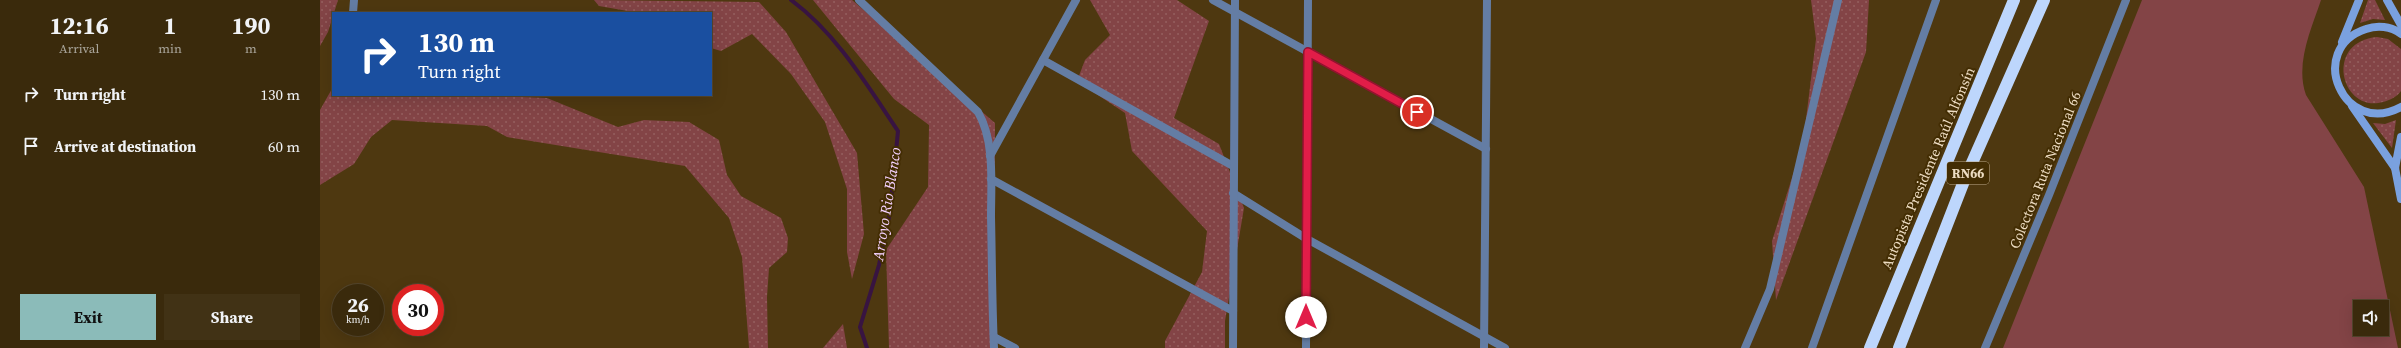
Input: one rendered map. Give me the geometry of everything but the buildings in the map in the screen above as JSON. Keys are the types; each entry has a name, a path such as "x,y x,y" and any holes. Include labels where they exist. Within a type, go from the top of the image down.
{"highway":[{"name":"Autopista Presidente Raúl Alfonsín","path":"1870,348 2014,0"},
{"name":"RN66","path":"1899,348 1964,181 2044,0"}],"main road":[{"path":"2359,0 2339,51 2335,65 2336,79 2341,93 2398,168"},
{"path":"2387,0 2401,25"},
{"path":"2339,51 2347,40 2358,31 2371,27 2385,27 2401,34"},
{"path":"2350,103 2362,110 2375,114 2388,113 2401,107"},
{"path":"2401,138 2398,168 2401,199"}],"street":[{"path":"353,12 354,0"},
{"path":"989,157 1076,0"},
{"path":"1213,0 1486,149"},
{"path":"1233,348 1235,0"},
{"path":"1306,348 1308,0"},
{"path":"1484,348 1487,0"},
{"path":"1745,348 1770,290 1838,0"},
{"path":"1812,348 1936,0"},
{"name":"Colectora Ruta Nacional 66","path":"1985,348 2049,195 2126,0"},
{"path":"861,1 978,112 984,122 991,180 994,348"},
{"path":"1042,60 1233,166"},
{"path":"991,180 1234,311"},
{"path":"1233,193 1307,239 1505,348"},
{"path":"994,337 1015,348"}],"shaded area":[{"path":"320,0 338,0 334,12 332,12 332,19 328,32 320,46"},
{"path":"594,0 759,2 786,32 857,153 864,234 852,279 847,252 847,189 825,122 791,74 752,34 721,51 712,48 712,12 633,12 599,6"},
{"path":"813,0 852,0 995,123 994,348 889,348 886,250 928,187 929,125 894,99"},
{"path":"1090,0 1177,0 1209,21 1174,118 1219,144 1244,208 1225,321 1225,348 1165,348 1165,341 1202,272 1207,231 1132,151 1125,113 1077,81 1085,60 1110,35"},
{"path":"1811,0 1869,0 1866,52 1776,300 1772,241 1803,143 1816,39"},
{"path":"2142,0 2321,0 2309,35 2303,59 2303,83 2306,95 2364,187 2388,300 2353,300 2353,336 2389,336 2389,305 2398,348 2003,348"},
{"path":"2368,0 2375,0 2385,20 2373,19 2360,23"},
{"path":"2377,37 2388,39 2401,49 2401,91 2395,97 2383,102 2368,103 2357,98 2348,88 2344,76 2344,63 2349,51 2360,42"},
{"path":"332,89 332,96 498,96 547,98 618,127 644,120 689,122 719,140 727,175 741,196 781,218 788,238 787,252 769,268 767,297 768,348 749,348 742,257 729,218 685,166 507,137 487,126 392,120 371,137 354,164 320,185 320,110"},
{"path":"2396,120 2392,148 2373,123 2385,124"},
{"path":"843,324 847,348 823,348"}],"waterway":[{"name":"Arroyo Rio Blanco","path":"791,0 822,28 850,61 898,131 890,212 879,265 860,327 867,348"}],"route":[{"path":"1306,317 1308,52 1417,112"}]}
